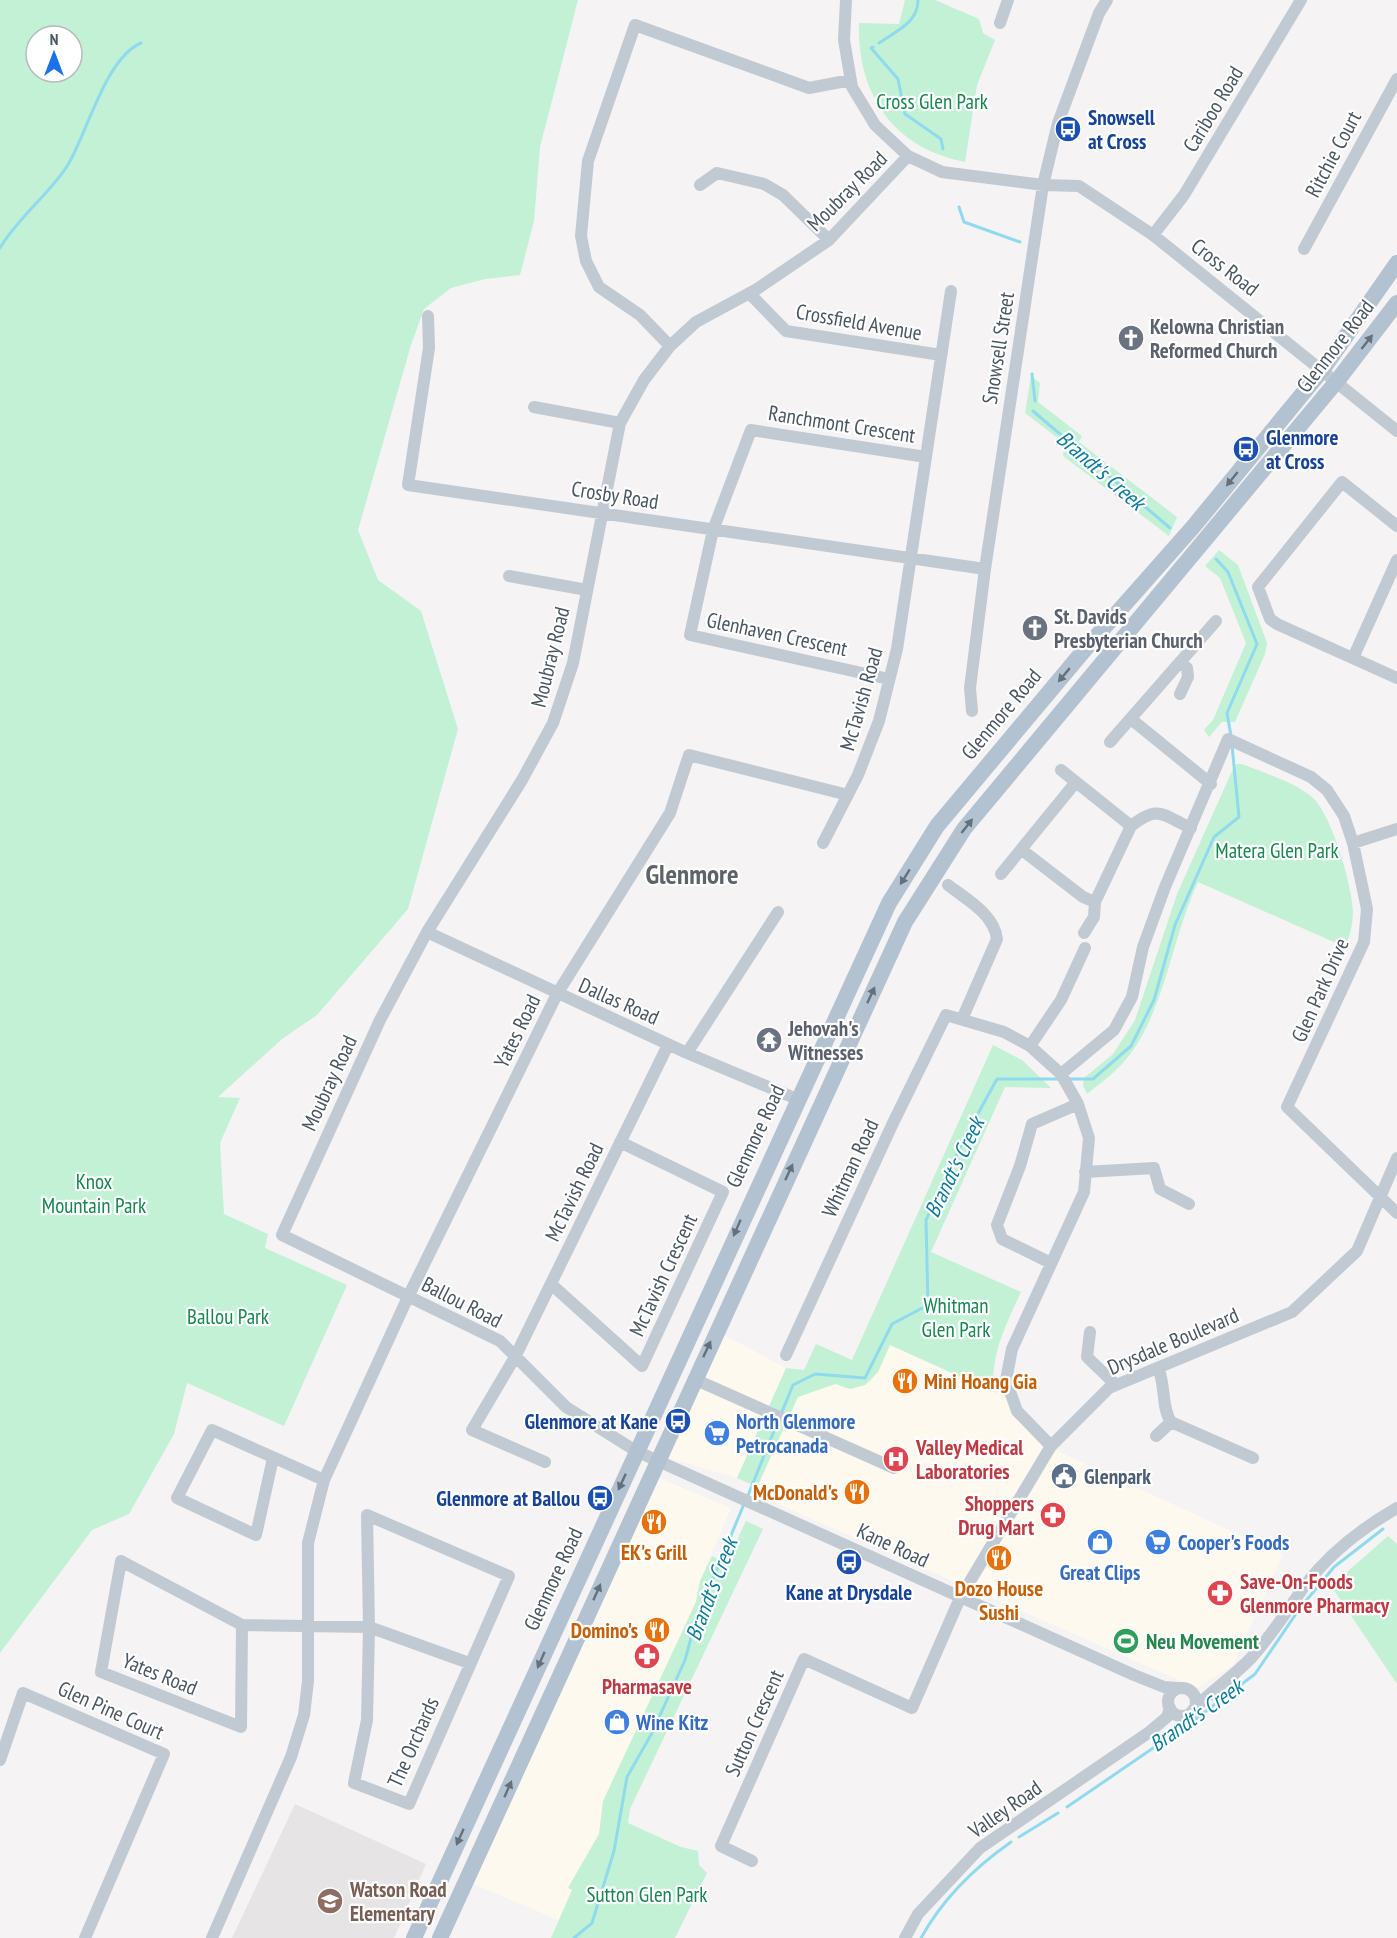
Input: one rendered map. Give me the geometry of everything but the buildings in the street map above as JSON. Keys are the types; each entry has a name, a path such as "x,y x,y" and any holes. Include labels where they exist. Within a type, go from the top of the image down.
{"main road":[{"name":"Glenmore Road","path":"414,1938 797,1099 889,903 937,826 1086,648 1193,527 1323,369 1397,263"},
{"name":"Glenmore Road","path":"440,1938 905,922 964,829 1337,381 1397,303"}],"street":[{"name":"Cross Road","path":"846,0 844,40 852,87 874,125 908,156 942,172 1043,185 1079,186 1153,235 1323,369 1397,431"},
{"path":"1000,23 1008,0"},
{"name":"Snowsell Street","path":"972,711 970,688 985,569 1043,185 1058,123 1099,13 1107,0"},
{"name":"Cariboo Road","path":"1153,235 1184,195 1301,0"},
{"path":"670,346 640,315 599,287 586,261 581,236 588,161 635,25 809,88 851,81"},
{"name":"Ritchie Court","path":"1304,249 1397,79"},
{"name":"Moubray Road","path":"282,1235 380,1020 428,932 522,780 554,723 573,663 620,423 644,380 670,346 696,322 749,293 829,240 908,156"},
{"path":"700,185 717,173 764,184 783,195 829,240"},
{"name":"McTavish Road","path":"823,843 848,795 879,721 897,649 951,291"},
{"name":"Crossfield Avenue","path":"749,293 786,331 941,356"},
{"name":"Crosby Road","path":"428,316 429,348 408,485 985,569"},
{"path":"534,407 620,423"},
{"name":"Ranchmont Crescent","path":"713,530 751,429 926,458"},
{"path":"1397,526 1342,482 1258,587 1270,619 1277,624 1397,678"},
{"name":"Glenhaven Crescent","path":"713,530 690,634 890,679"},
{"path":"1353,658 1397,560"},
{"path":"510,576 587,590"},
{"path":"1110,742 1216,621"},
{"path":"1180,663 1187,668 1188,677 1180,694"},
{"path":"1131,718 1211,784"},
{"name":"Glen Park Drive","path":"1061,1074 1114,1030 1132,997 1143,947 1165,887 1211,784 1228,739 1311,777 1327,790 1344,816 1353,843 1367,909 1364,942 1287,1107 1397,1213"},
{"name":"Yates Road","path":"212,1938 294,1746 304,1715 308,1681 308,1543 324,1480 408,1297 557,994 670,813 689,755 848,795"},
{"path":"1061,770 1131,826"},
{"path":"1001,874 1076,782"},
{"path":"1084,933 1094,917 1095,902 1131,826 1148,813 1159,813 1191,828"},
{"path":"1353,843 1397,829"},
{"path":"1022,850 1083,897 1095,902"},
{"path":"948,885 988,917 996,928 997,939 963,1017 1004,1032 1030,1046 1061,1074 1078,1104 1089,1138 1084,1192 1012,1349 1006,1380 1017,1411 1051,1446"},
{"path":"687,1053 777,912"},
{"name":"Dallas Road","path":"428,932 668,1045 797,1099"},
{"path":"1030,1046 1061,1000 1085,948"},
{"name":"Whitman Road","path":"786,1355 893,1123 946,1015 963,1017"},
{"name":"McTavish Road","path":"544,1462 472,1430 515,1357 668,1045"},
{"path":"1051,1263 1002,1239 997,1225 1020,1166 1032,1124 1078,1104"},
{"name":"McTavish Crescent","path":"551,1284 642,1366 723,1192 620,1142"},
{"name":"Drysdale Boulevard","path":"912,1708 960,1598 1051,1446 1108,1388 1292,1312 1357,1251 1397,1158"},
{"path":"1085,1172 1154,1168 1160,1189 1189,1204"},
{"name":"Ballou Road","path":"282,1235 500,1341 566,1407 636,1451"},
{"path":"1090,1332 1087,1357 1116,1385"},
{"path":"1158,1368 1164,1381 1167,1416 1171,1422 1253,1458"},
{"path":"694,1379 894,1468"},
{"path":"1156,1436 1171,1422"},
{"path":"273,1458 256,1535 177,1498 212,1430 324,1480"},
{"name":"Kane Road","path":"636,1451 1134,1675 1164,1687 1183,1688"},
{"name":"Valley Road","path":"1148,1733 1190,1713 1226,1683 1252,1657 1281,1622 1307,1583 1333,1555 1362,1528 1397,1508"},
{"path":"308,1625 369,1627 469,1663 509,1576 367,1515 369,1627"},
{"name":"Yates Road","path":"242,1625 241,1727 101,1672 121,1562 242,1625 308,1625"},
{"name":"The Orchards","path":"369,1627 367,1720 354,1783 409,1803 469,1663"},
{"name":"Sutton Crescent","path":"752,1861 721,1846 804,1659 912,1708"},
{"name":"Kane Road","path":"1134,1675 1153,1686 1169,1706"},
{"path":"1183,1688 1200,1691 1226,1683"},
{"path":"1169,1706 1177,1714 1190,1713 1196,1698 1183,1688"},
{"name":"Valley Road","path":"905,1938 918,1914 980,1848 1148,1733 1167,1717 1171,1693 1183,1688"},
{"name":"Glen Pine Court","path":"0,1760 23,1693 164,1754 85,1938"}],"shaded area":[{"path":"722,1334 786,1368 737,1478 665,1457"},
{"path":"890,1345 1009,1399 1053,1449 1283,1555 1233,1665 1197,1688 755,1494 797,1397 836,1384 845,1388 870,1382 878,1372"},
{"path":"652,1475 731,1508 700,1581 696,1602 603,1801 599,1834 568,1887 573,1890 559,1920 468,1882"},
{"name":"Watson Road Elementary","path":"295,1804 426,1864 394,1938 232,1938"}],"green space":[{"path":"0,0 578,0 540,147 534,221 520,275 485,279 451,288 424,309 411,345 358,530 378,580 421,611 458,729 408,909 317,1015 282,1039 218,1097 240,1098 220,1143 224,1214 268,1234 265,1248 347,1285 284,1426 187,1383 174,1434 129,1514 92,1530 0,1653"},
{"name":"Cross Glen Park","path":"905,0 935,0 979,19 983,33 995,40 977,85 965,162 940,155 899,131 884,114 865,73 860,49 859,23 899,24"},
{"path":"1031,376 1040,383 1038,402 1082,436 1079,442 1177,517 1169,536 1063,456 1064,443 1025,413"},
{"path":"1219,550 1238,565 1267,643 1265,654 1235,722 1222,722 1209,737 1204,730 1213,720 1246,643 1220,578 1205,566"},
{"name":"Matera Glen Park","path":"1237,764 1270,774 1298,787 1313,798 1320,807 1340,852 1352,899 1352,921 1345,947 1198,882 1189,903 1161,993 1143,1035 1121,1065 1087,1094 1083,1085 1084,1078 1113,1054 1135,1020 1177,894"},
{"name":"Whitman Glen Park","path":"993,1045 1022,1060 1051,1088 1005,1087 931,1252 1021,1292 1000,1340 994,1365 994,1392 890,1345 878,1372 865,1385 850,1389 835,1384 798,1397 757,1487 737,1478 786,1368 804,1370 816,1344 852,1360"},
{"name":"Sutton Glen Park","path":"746,1521 763,1529 630,1809 628,1823 681,1847 698,1851 699,1865 707,1873 675,1938 551,1938 572,1890 568,1888 599,1834 603,1801 696,1602 700,1581 712,1556 726,1563"},
{"path":"1388,1536 1397,1544 1397,1684 1331,1586"}],"waterway":[{"name":"Brandt's Creek","path":"879,43 910,21 917,8 918,0"},
{"path":"0,248 16,225 62,174 108,79 118,63 129,51 141,43"},
{"name":"Brandt's Creek","path":"873,47 871,48 898,79 905,114 941,139 943,149"},
{"name":"Brandt's Creek","path":"959,207 964,222 1020,242"},
{"name":"Brandt's Creek","path":"1032,374 1035,401"},
{"name":"Brandt's Creek","path":"1033,411 1170,528"},
{"name":"Brandt's Creek","path":"1216,559 1228,572 1257,644 1227,713 1231,736"},
{"name":"Brandt's Creek","path":"1069,1079 1093,1079 1131,1046 1154,1000 1175,925 1214,837 1239,817 1232,745"},
{"name":"Brandt's Creek","path":"781,1414 793,1385 815,1374 865,1378 892,1324 928,1305 926,1220 964,1139 997,1079 1059,1079"},
{"name":"Brandt's Creek","path":"747,1498 778,1421"},
{"name":"Brandt's Creek","path":"574,1938 592,1923 614,1851 627,1777 652,1733 685,1660 696,1620 744,1504"},
{"name":"Brandt's Creek","path":"1067,1807 1197,1718 1255,1674 1300,1608 1334,1567 1383,1529"},
{"name":"Brandt's Creek","path":"1019,1837 1058,1813"},
{"name":"Brandt's Creek","path":"921,1938 939,1910 960,1885 984,1862 1011,1842"}],"place":[{"name":"Snowsell at Cross","path":"1068,129"},
{"name":"Kelowna Christian Reformed Church","path":"1131,338"},
{"name":"Glenmore at Cross","path":"1246,449"},
{"name":"St. Davids Presbyterian Church","path":"1035,628"},
{"name":"Jehovah's Witnesses","path":"769,1040"},
{"name":"Mini Hoang Gia","path":"905,1381"},
{"name":"Glenmore at Kane","path":"678,1421"},
{"name":"North Glenmore Petrocanada","path":"717,1433"},
{"name":"Valley Medical Laboratories","path":"896,1459"},
{"name":"Glenpark","path":"1064,1476"},
{"name":"McDonald's","path":"857,1492"},
{"name":"Glenmore at Ballou","path":"600,1498"},
{"name":"Shoppers Drug Mart","path":"1053,1515"},
{"name":"EK's Grill","path":"654,1522"},
{"name":"Great Clips","path":"1100,1542"},
{"name":"Cooper's Foods","path":"1158,1542"},
{"name":"Dozo House Sushi","path":"999,1558"},
{"name":"Kane at Drysdale","path":"849,1562"},
{"name":"Save-On-Foods Glenmore Pharmacy","path":"1220,1593"},
{"name":"Domino's","path":"657,1630"},
{"name":"Neu Movement","path":"1126,1641"},
{"name":"Pharmasave","path":"647,1656"},
{"name":"Wine Kitz","path":"617,1722"},
{"name":"Watson Road Elementary","path":"330,1901"}],"district":[{"name":"Glenmore","path":"692,874"}],"park label":[{"name":"Knox Mountain Park","path":"94,1193"},
{"name":"Ballou Park","path":"228,1316"}]}
